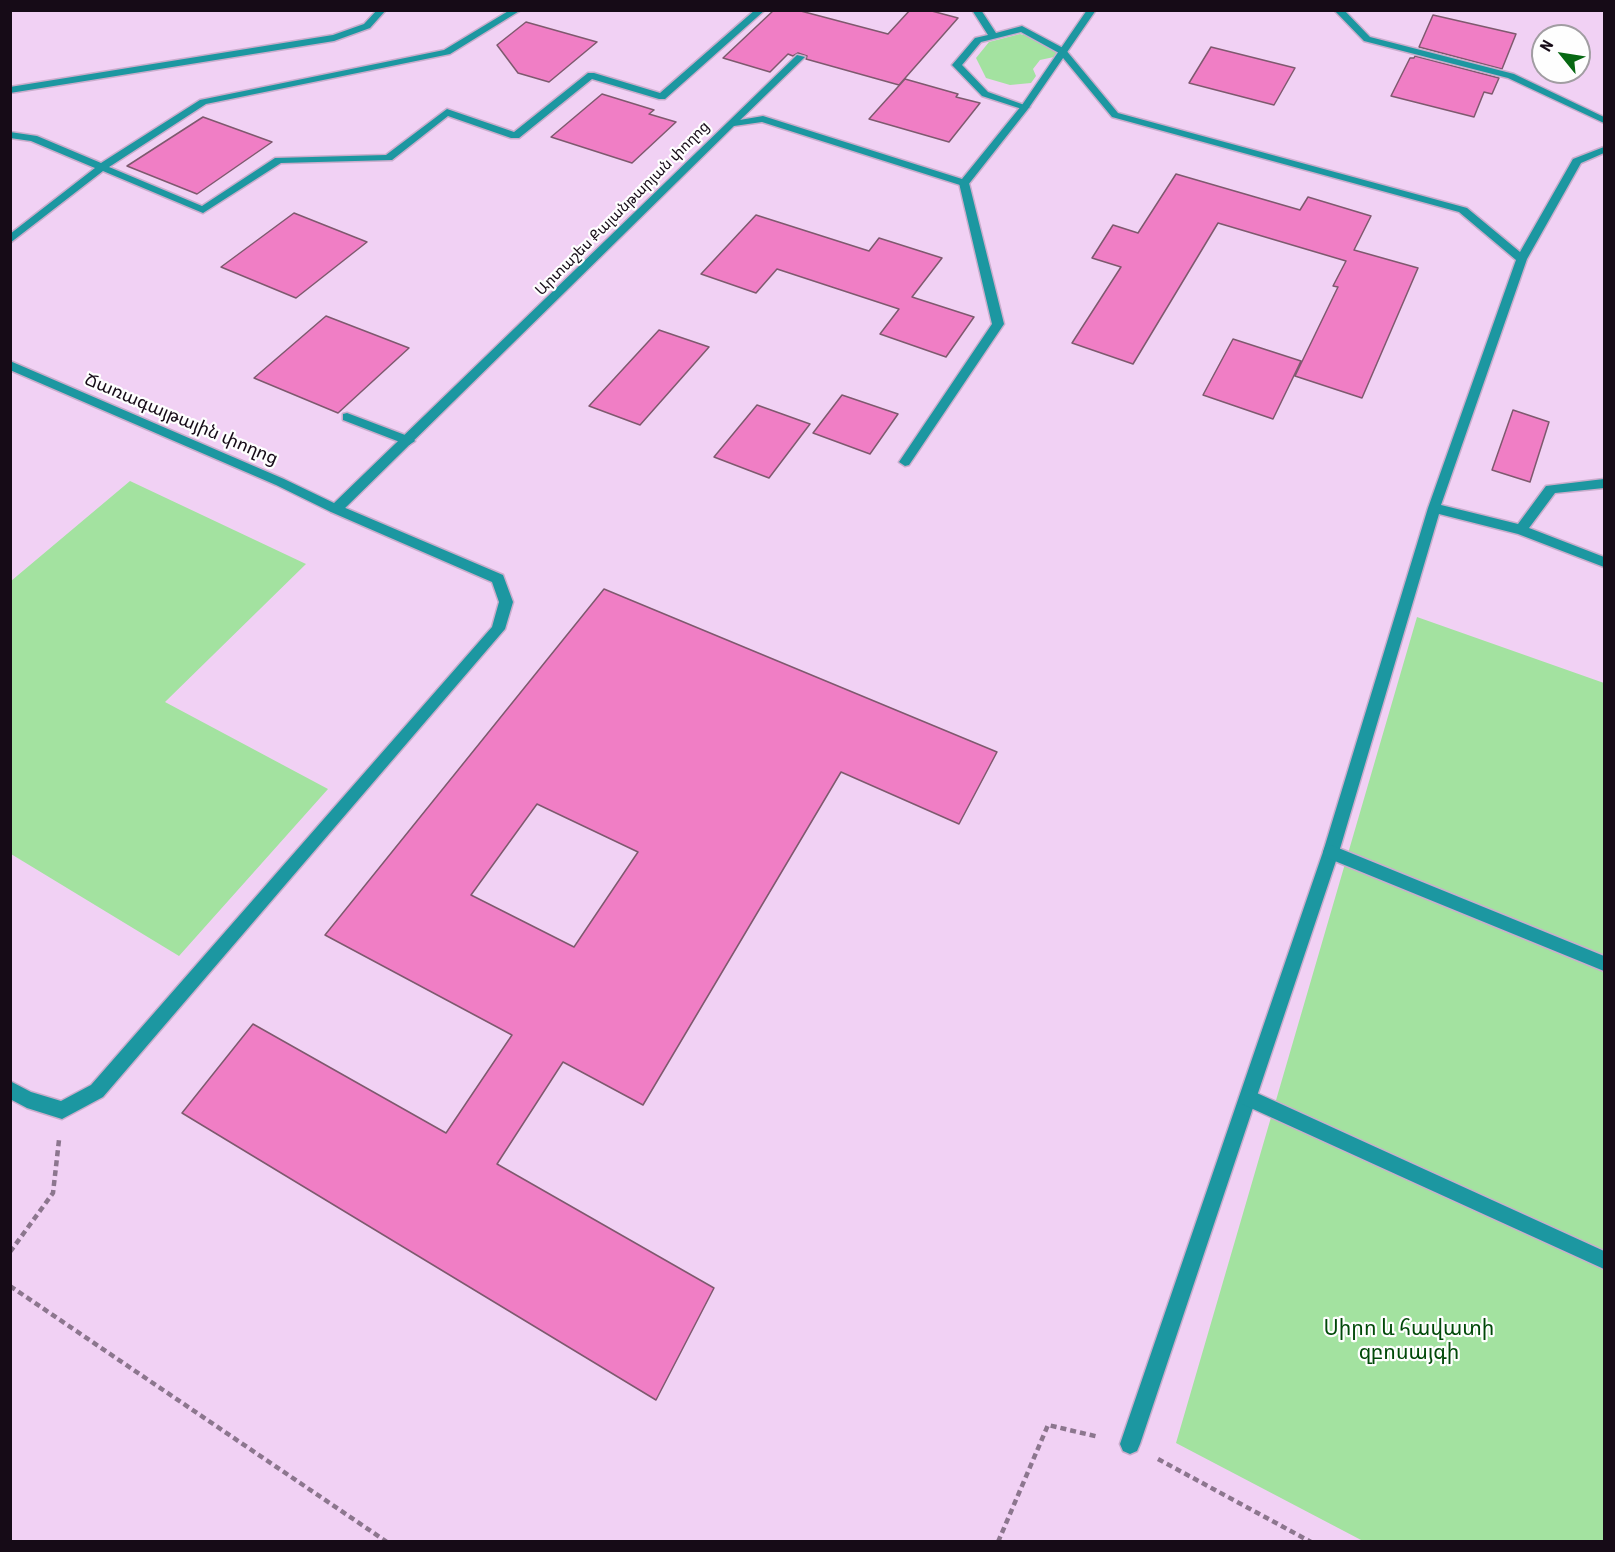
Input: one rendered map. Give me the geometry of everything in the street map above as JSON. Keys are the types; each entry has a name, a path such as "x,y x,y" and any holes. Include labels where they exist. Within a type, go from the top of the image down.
{"street":[{"path":"10,90 334,38 364,29 376,21 382,10"},
{"path":"10,240 102,167 202,102 447,52 517,10"},
{"path":"10,135 33,138 203,210 279,159 388,158 447,112 514,136 591,75 662,97 761,10"},
{"path":"976,10 993,36"},
{"path":"905,462 998,324 964,183 1026,106 1092,10"},
{"path":"1338,10 1367,39 1510,76 1605,120"},
{"path":"1026,106 985,94 957,65 978,40 1022,29 1062,51 1115,115 1463,210 1522,259"},
{"path":"731,124 800,57"},
{"name":"Արտաշես Քալանթարյան փողոց","path":"336,509 409,441 731,124 763,119 964,183"},
{"path":"1131,1444 1331,852 1434,508 1522,259 1576,161 1605,150"},
{"name":"Ճառագայթային փողոց","path":"10,365 498,579 506,602 498,629 97,1091 62,1110"},
{"path":"347,417 409,441"},
{"path":"1521,530 1551,489 1605,483"},
{"path":"1434,508 1521,530 1605,562"},
{"path":"1331,852 1605,964"},
{"path":"10,1089 27,1099 62,1110"},
{"path":"1248,1098 1605,1260"}],"path":[{"path":"10,1252 53,1193 62,1110"},
{"path":"10,1286 387,1542"},
{"path":"998,1542 1047,1425 1131,1444 1311,1542"}],"green space":[{"path":"1020,34 1044,40 1058,51 1054,57 1040,60 1033,69 1036,76 1031,83 1010,85 986,78 976,58 989,42"},
{"path":"130,481 306,564 165,702 328,789 179,956 11,854 11,581"},
{"name":"Սիրո և հավատի զբոսայգի","path":"1417,617 1604,683 1604,1541 1363,1541 1176,1443"}],"building":[{"path":"774,10 797,10 888,34 910,10 928,10 958,18 899,85 806,59 807,56 798,53 793,56 788,54 770,72 723,58"},
{"path":"1433,15 1516,34 1502,69 1419,47"},
{"path":"526,22 597,42 549,82 518,73 497,45"},
{"path":"1211,47 1295,68 1274,105 1189,83"},
{"path":"1415,56 1499,78 1492,94 1484,92 1474,117 1391,96 1410,58"},
{"path":"905,79 958,94 956,97 980,103 949,142 869,119"},
{"path":"602,94 654,110 649,114 676,122 632,163 551,137"},
{"path":"203,117 272,142 197,194 127,166"},
{"path":"1176,174 1300,210 1308,197 1371,216 1354,250 1418,268 1362,398 1295,376 1338,287 1333,286 1346,261 1218,223 1133,364 1072,343 1121,267 1092,258 1113,225 1138,233"},
{"path":"294,213 367,242 296,298 221,267"},
{"path":"756,215 869,251 879,238 942,258 912,297 974,317 946,357 880,334 899,309 777,269 756,293 701,274"},
{"path":"326,316 409,348 338,413 254,378"},
{"path":"659,330 709,347 640,425 589,406"},
{"path":"1233,339 1301,361 1273,419 1203,395"},
{"path":"842,395 898,414 870,454 813,433"},
{"path":"757,405 810,424 769,478 714,457"},
{"path":"1513,410 1549,422 1530,482 1492,470"},
{"path":"604,589 997,752 959,824 841,772 643,1105 563,1062 497,1164 714,1288 656,1400 182,1113 253,1024 446,1133 512,1035 325,935","holes":["537,804 638,852 574,947 471,895"]}]}
